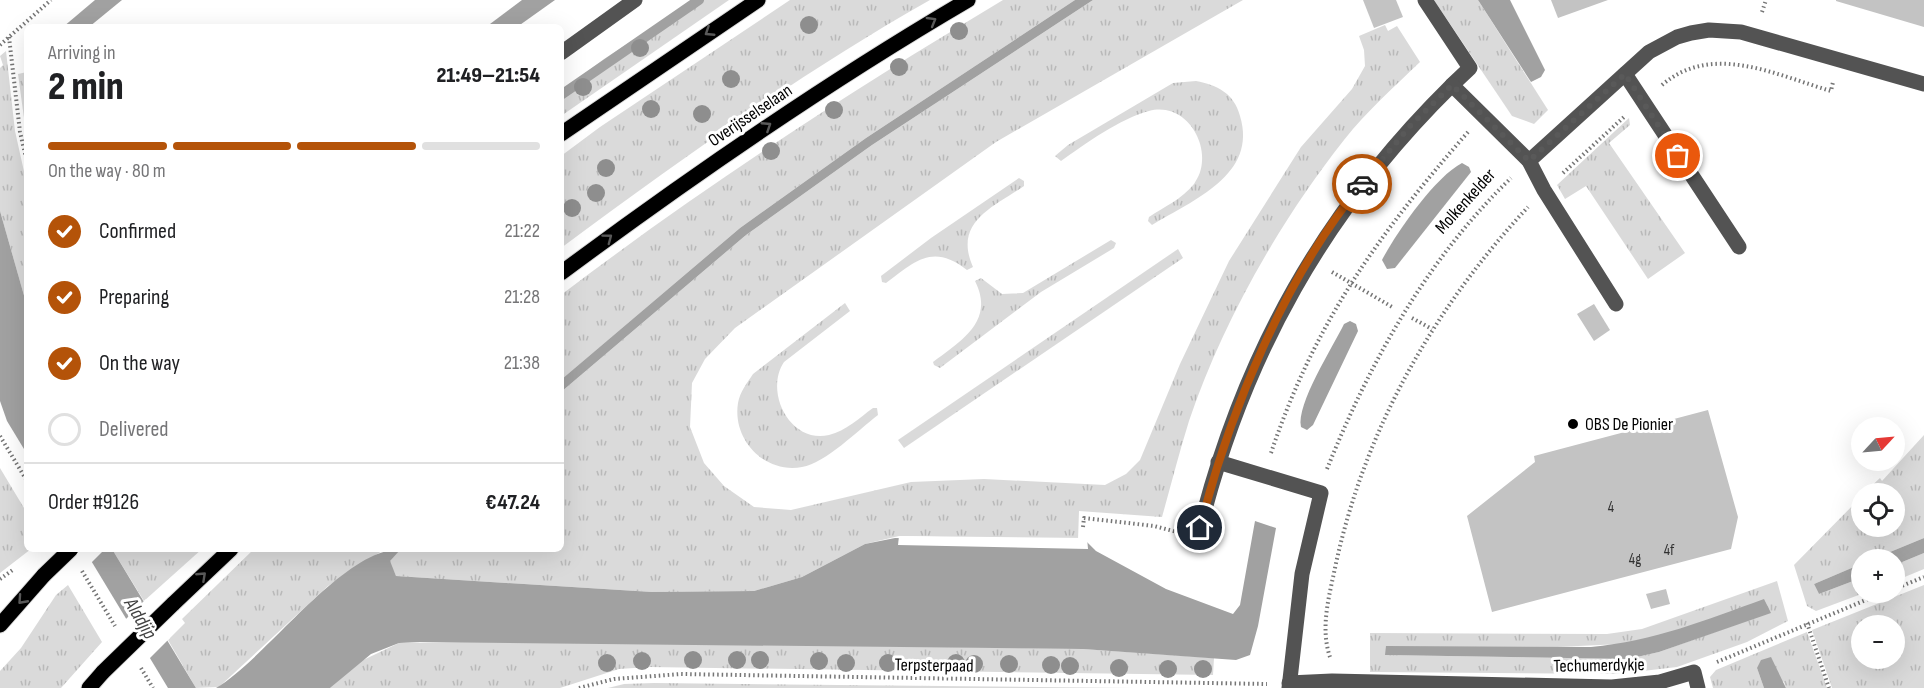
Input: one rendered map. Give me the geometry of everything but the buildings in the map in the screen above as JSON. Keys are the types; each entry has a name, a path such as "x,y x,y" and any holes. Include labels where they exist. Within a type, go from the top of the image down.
{"main road":[{"path":"564,132 758,0"},
{"name":"Overijsselselaan","path":"564,271 753,135 885,48 968,0"},
{"path":"0,625 69,552"},
{"path":"89,688 228,552"}],"street":[{"path":"564,51 636,0"},
{"path":"1200,528 1228,430 1256,364 1311,259 1356,191 1410,126 1470,68 1425,0"},
{"path":"1529,161 1625,74 1663,44 1677,37 1709,30 1741,32 1924,84"},
{"path":"1625,74 1739,248"},
{"path":"1452,85 1529,161 1544,190 1616,304"},
{"path":"1218,462 1321,493 1302,574 1289,686"},
{"path":"1694,672 1698,688"},
{"name":"Techumerdykje","path":"1289,686 1332,681 1612,687 1660,682 1694,672"}],"path":[{"path":"0,45 51,0"},
{"path":"9,37 24,149"},
{"path":"1332,681 1325,631 1340,547 1367,458 1392,400 1432,330 1498,239 1544,190 1642,101 1679,72 1708,63 1742,65 1831,91 1840,60"},
{"path":"1263,476 1287,405 1309,356 1351,283 1388,226 1482,116"},
{"name":"Molkenkelder","path":"1321,493 1327,468 1343,430 1403,313 1447,251 1483,207 1529,161"},
{"path":"1311,259 1394,308"},
{"path":"1412,318 1432,330"},
{"path":"0,436 24,475"},
{"path":"1083,527 1084,518 1154,526 1198,537 1200,528"},
{"path":"79,566 118,631"},
{"path":"1905,585 1924,577"},
{"path":"1694,672 1857,603"},
{"path":"1807,623 1829,688"},
{"path":"136,659 153,688"},
{"name":"Terpsterpaad","path":"579,688 614,679 681,674 1289,686"}],"green space":[{"path":"695,0 729,0 564,114 564,89 604,59"},
{"path":"790,0 930,0 788,87 564,246 564,154 600,127"},
{"path":"1003,0 1075,0 866,138 740,228 564,377 564,293 723,178 890,69"},
{"path":"1093,0 1243,0 996,142 735,328 705,359 692,383 690,427 704,463 724,486 754,507 791,510 911,482 984,479 1105,485 1126,474 1140,460 1180,364 1229,261 1301,147 1352,89 1365,66 1364,50 1359,36 1385,25 1388,31 1397,26 1420,62 1371,109 1344,140 1297,204 1255,274 1218,347 1203,384 1185,433 1162,517 1079,511 1078,540 899,536 865,544 802,577 754,591 652,592 396,576 389,561 398,552 564,552 564,389 746,235 872,145"},
{"path":"1434,0 1478,0 1548,110 1534,124 1512,116"},
{"path":"6,51 15,131 24,172 24,295 0,211 0,68 3,65 0,56"},
{"path":"24,73 24,118 18,74"},
{"path":"1196,81 1224,91 1234,101 1240,116 1243,137 1240,154 1231,170 1218,183 1186,206 1152,225 1148,221 1149,217 1184,194 1194,184 1200,172 1202,158 1200,145 1187,121 1163,110 1149,111 1127,119 1104,132 1061,161 1055,156 1068,145 1173,83"},
{"path":"1629,118 1630,125 1609,143 1685,253 1648,279 1586,186 1565,199 1557,185"},
{"path":"1019,178 1024,181 1024,186 989,209 972,227 968,238 968,251 973,267 967,270 955,262 934,256 915,262 886,283 882,282 881,276 931,238"},
{"path":"1111,240 1116,243 1114,248 1041,292 940,368 934,365 933,362 955,346 978,318 981,307 975,281 981,278 1002,294 1023,293"},
{"path":"1178,249 1183,258 904,448 898,440"},
{"path":"845,303 850,311 784,362 777,387 779,401 792,424 803,432 815,436 829,435 841,430 873,408 877,408 878,415 842,445 811,464 788,468 764,460 746,441 740,430 738,403 740,395 753,374"},
{"path":"1924,435 1924,538 1897,549 1851,549 1851,568 1814,584 1819,594 1851,582 1851,598 1816,611 1807,606 1794,565 1851,507 1851,537 1905,537 1905,483 1875,483 1880,478 1882,481 1891,471 1905,471 1905,456"},
{"path":"0,468 24,508 24,552 27,552 0,573"},
{"path":"114,552 199,552 144,601"},
{"path":"251,552 380,552 328,586 219,687 196,688 168,640 185,623 182,619"},
{"path":"1924,553 1924,569 1905,577 1905,561"},
{"path":"1777,581 1788,621 1747,642 1677,667 1617,674 1370,672 1370,633 1607,634 1642,629","holes":["1771,612 1659,652 1628,659 1385,655 1622,644 1652,638 1702,622"]},
{"path":"68,585 102,642 61,688 0,688 0,671 21,648 56,595"},
{"path":"1924,585 1924,688 1832,688 1812,630 1879,603 1905,603 1905,593"},
{"path":"1807,632 1827,688 1786,688 1784,682 1757,668 1764,688 1713,688 1710,677 1716,670"},
{"path":"535,641 1083,649 1214,658 1213,675 649,667 619,669 560,688 330,688 359,662 399,643"},
{"path":"624,684 1133,688 608,688"}],"water":[{"path":"95,0 122,0 93,24 67,24"},
{"path":"522,0 555,0 521,24 490,24"},
{"path":"1075,0 1093,0 872,145 746,235 564,389 564,377 740,228 866,138"},
{"path":"1478,0 1510,0 1545,70 1541,77 1531,82"},
{"path":"1462,163 1469,167 1471,172 1395,268 1387,269 1382,260 1406,221 1440,180"},
{"path":"0,211 24,295 24,449 7,421 0,401"},
{"path":"1350,321 1356,324 1358,331 1313,425 1307,430 1301,427 1304,404 1344,324"},
{"path":"1255,521 1276,528 1258,626 1250,655 1236,660 1083,649 420,642 399,643 371,654 330,688 216,688 258,654 330,585 354,566 387,552 398,552 390,561 396,576 652,592 754,591 802,577 865,544 895,538 1086,541 1096,551 1166,589 1233,614 1240,605"},
{"path":"1924,538 1924,553 1905,561 1905,549 1897,549"},
{"name":"Alddjip","path":"86,552 114,552 196,688 168,688"},
{"path":"1851,568 1851,582 1819,594 1814,584"},
{"path":"1764,599 1771,613 1659,652 1628,659 1385,655 1386,646 1591,647 1614,644 1679,629"},
{"path":"1771,657 1786,688 1764,688 1757,668 1761,660"}],"pier":[{"path":"899,536 1087,538 1088,549 898,545"},
{"path":"83,552 102,552 90,564"},
{"path":"146,599 170,638 148,660 124,621"}],"waterway":[{"path":"564,93 699,0"}],"way so far":[{"path":"1362,184 1410,126 1452,85 1529,161 1625,74 1678,156"}],"place":[{"name":"OBS De Pionier","path":"1573,424"}],"route":[{"path":"1200,528 1228,430 1256,364 1285,304 1311,259 1362,184"}]}
